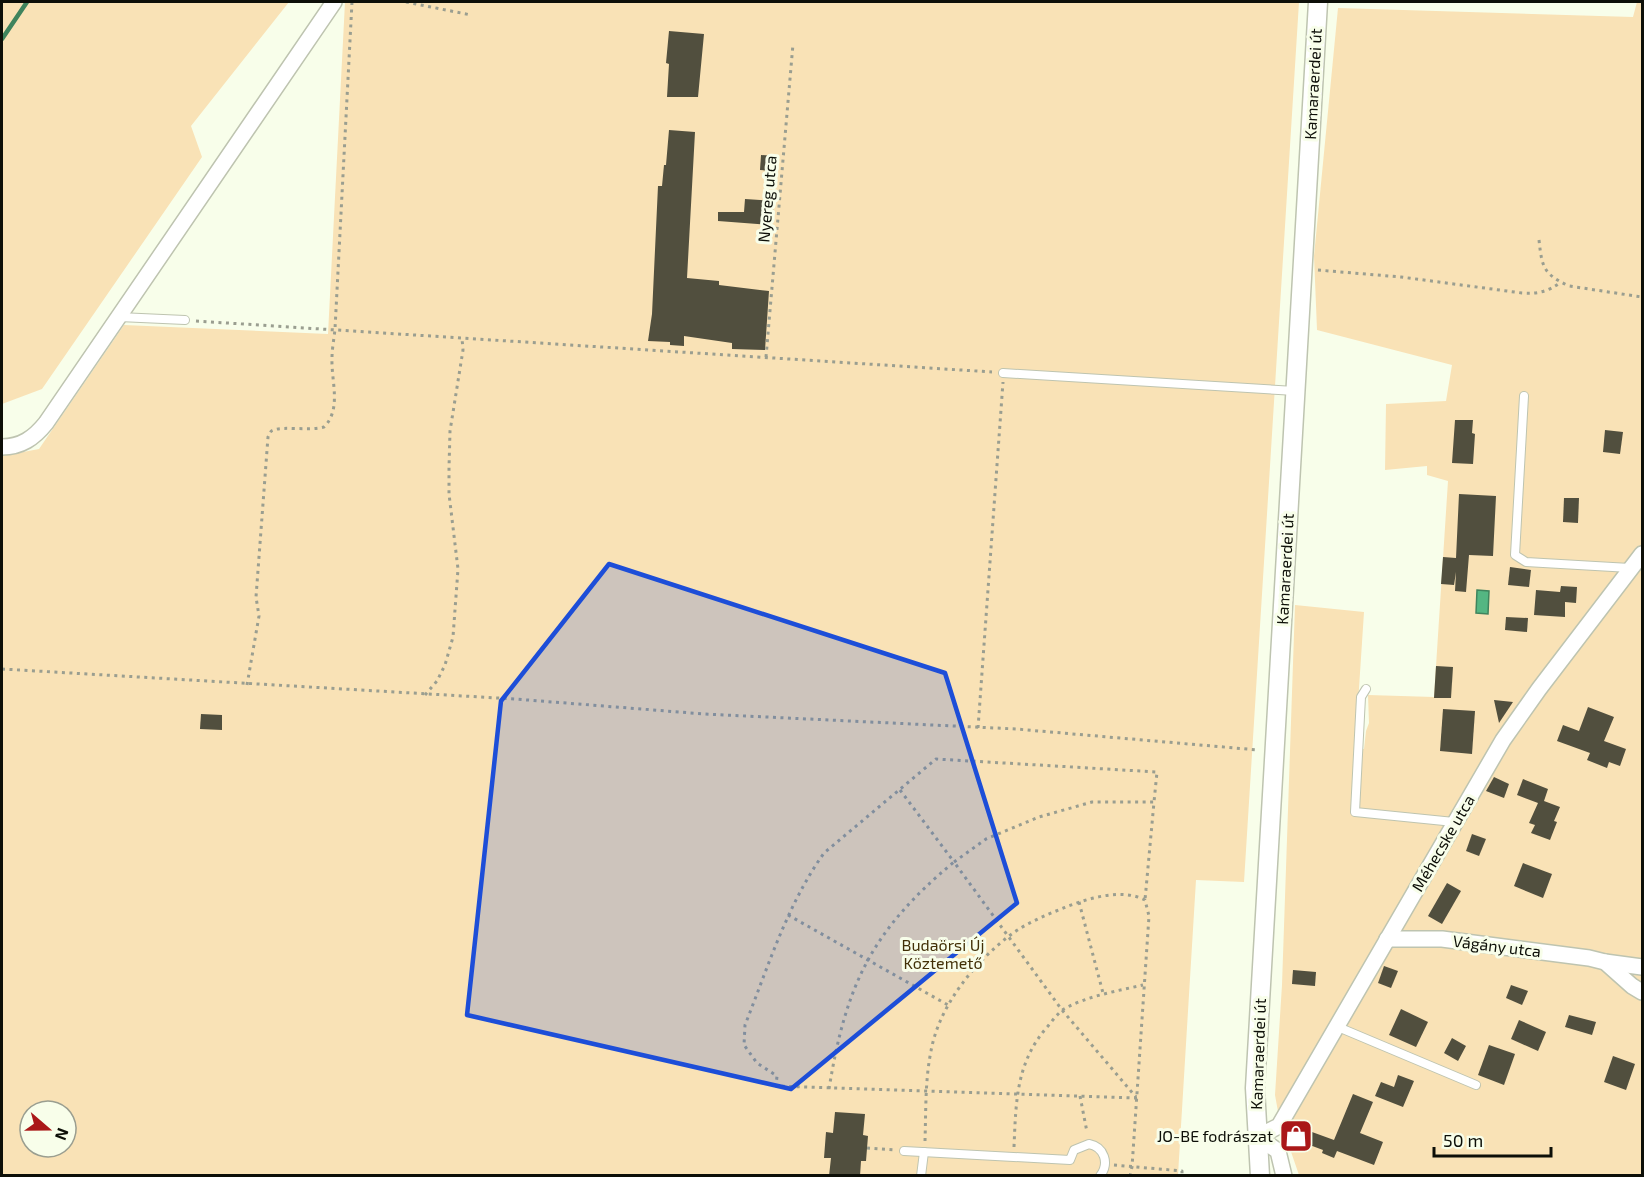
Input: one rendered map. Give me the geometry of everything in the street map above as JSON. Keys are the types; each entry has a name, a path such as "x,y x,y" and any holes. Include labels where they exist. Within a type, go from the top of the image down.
{"street":[{"path":"2,447 24,442 39,432 334,2"},
{"name":"Kamaraerdei út","path":"1260,1176 1255,1088 1318,2"},
{"name":"Méhecske utca","path":"1257,1137 1279,1126 1509,731 1642,554"},
{"name":"Vágány utca","path":"1387,939 1442,939 1642,968"},
{"path":"1605,962 1642,992"},
{"path":"1257,1137 1278,1151 1284,1176"}],"lane":[{"path":"119,317 185,320"},
{"path":"1004,373 1295,391"},
{"path":"1524,396 1515,555 1526,562 1631,568"},
{"path":"1366,689 1361,697 1355,812 1454,822"},
{"path":"1338,1027 1476,1085"},
{"path":"904,1151 1070,1160 1074,1150 1089,1144 1101,1149 1105,1158 1100,1176"},
{"path":"921,1176 924,1152"}],"path":[{"path":"248,685 258,616 256,597 268,437 272,431 277,429 303,430 324,427 332,416 334,406 332,357 352,2"},
{"path":"406,2 471,15"},
{"name":"Nyereg utca","path":"766,357 793,44"},
{"path":"1539,240 1541,262 1547,274 1561,282 1569,286 1642,297"},
{"path":"1303,269 1401,277 1539,294 1561,282"},
{"path":"185,320 1004,373 978,728"},
{"path":"425,694 437,681 446,665 453,638 458,569 448,494 450,431 463,350 462,338"},
{"path":"2,669 514,699 716,715 1016,729 1275,752"},
{"path":"1130,1176 1132,1167 1137,1098 1143,985 1149,916 1145,900 1157,772 936,759 824,853 810,872 788,915 745,1025 744,1045 756,1063 777,1076 776,1086 1137,1098"},
{"path":"900,790 1062,1010 1137,1098"},
{"path":"829,1089 842,1023 853,990 867,958 912,899 954,862 986,839 1039,817 1092,802 1154,802"},
{"path":"924,1152 931,1048 948,1005 976,968 1009,936 1037,918 1079,902 1109,896 1137,896 1145,900"},
{"path":"1079,902 1103,994"},
{"path":"788,915 948,1005"},
{"path":"1014,1158 1016,1093 1029,1054 1044,1030 1062,1010 1103,994 1143,985"},
{"path":"1080,1096 1089,1144"},
{"path":"867,1148 904,1151"},
{"path":"1105,1164 1182,1171 1182,1176"}],"highlighted area":[{"path":"609,564 945,673 1017,903 791,1089 467,1015 501,701"}],"green space":[{"path":"2,2 289,2 191,126 202,157 42,389 2,404"},
{"name":"Budaörsi Új Köztemető","path":"345,2 1299,2 1244,882 1196,880 1178,1175 2,1176 2,456 39,449 124,325 328,334"},
{"path":"1637,2 1642,2 1642,1175 1299,1175 1279,1117 1275,1095 1282,985 1295,605 1364,612 1355,749 1364,749 1369,723 1368,695 1434,697 1448,481 1427,475 1427,466 1385,470 1386,404 1446,401 1452,365 1317,330 1314,256 1338,8 1633,17"}],"shaded area":[{"path":"1477,590 1489,591 1488,614 1476,613"}],"building":[{"path":"669,31 704,34 698,97 667,97 669,64 666,63"},
{"path":"669,130 695,132 687,278 719,281 719,285 769,291 765,350 732,349 732,343 684,336 684,346 670,345 670,342 648,341 652,314 658,186 662,186"},
{"path":"761,155 777,156 776,171 760,170"},
{"path":"745,199 774,201 772,225 718,221 718,212 744,212"},
{"path":"1455,420 1473,420 1472,433 1475,434 1473,464 1452,463"},
{"path":"1605,430 1623,432 1620,454 1603,452"},
{"path":"1459,494 1496,496 1493,556 1469,555 1466,592 1455,591 1456,572 1454,585 1441,584 1443,557 1456,558"},
{"path":"1564,498 1579,498 1578,523 1563,522"},
{"path":"1510,567 1531,570 1529,587 1508,585"},
{"path":"1561,586 1577,587 1576,603 1565,602 1565,617 1534,615 1536,590 1560,592"},
{"path":"1506,617 1528,618 1527,632 1505,630"},
{"path":"1436,666 1453,667 1451,698 1434,698"},
{"path":"1494,700 1513,702 1499,723"},
{"path":"1588,707 1614,717 1604,741 1626,749 1620,766 1609,762 1607,768 1587,760 1590,753 1557,741 1563,725 1579,731"},
{"path":"1443,709 1475,711 1472,754 1440,751"},
{"path":"201,714 222,715 222,730 200,729"},
{"path":"1494,777 1509,784 1504,798 1486,791"},
{"path":"1523,779 1548,789 1544,801 1560,807 1550,840 1531,833 1535,825 1529,823 1538,803 1517,795"},
{"path":"1472,834 1486,839 1479,856 1466,851"},
{"path":"1523,863 1552,874 1543,898 1514,886"},
{"path":"1447,883 1461,891 1442,924 1428,916"},
{"path":"1384,966 1398,971 1391,988 1378,983"},
{"path":"1293,970 1316,972 1315,986 1292,984"},
{"path":"1511,985 1528,991 1522,1005 1506,998"},
{"path":"1401,1009 1428,1022 1416,1047 1389,1035"},
{"path":"1569,1015 1596,1022 1592,1035 1565,1027"},
{"path":"1519,1020 1546,1032 1538,1051 1511,1039"},
{"path":"1452,1038 1466,1046 1458,1061 1444,1053"},
{"path":"1489,1045 1515,1054 1504,1085 1478,1075"},
{"path":"1613,1056 1635,1064 1626,1090 1604,1082"},
{"path":"1398,1075 1414,1081 1403,1107 1375,1096 1381,1082 1394,1087"},
{"path":"1353,1094 1373,1102 1360,1133 1383,1142 1374,1165 1337,1151 1334,1158 1322,1153 1323,1150 1307,1144 1312,1132 1334,1140"},
{"path":"835,1112 865,1114 863,1135 868,1136 866,1161 861,1161 860,1176 829,1176 831,1158 824,1158 826,1132 833,1133"}],"waterway":[{"path":"2,39 27,2"}],"place":[{"name":"JO-BE fodrászat","path":"1296,1136"}]}
